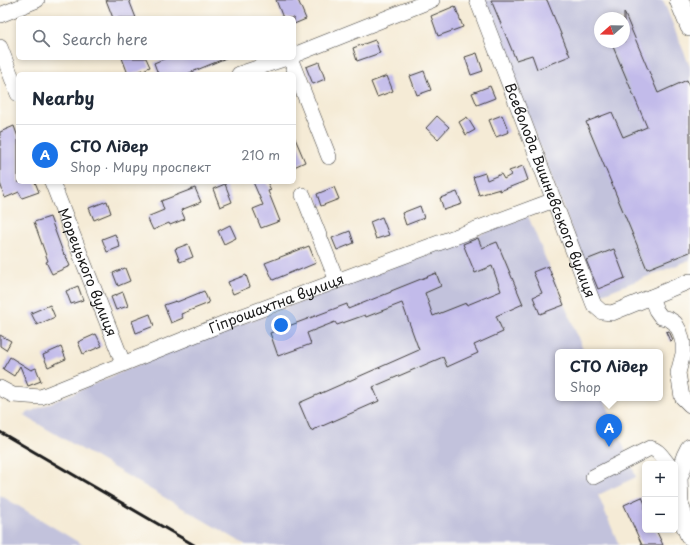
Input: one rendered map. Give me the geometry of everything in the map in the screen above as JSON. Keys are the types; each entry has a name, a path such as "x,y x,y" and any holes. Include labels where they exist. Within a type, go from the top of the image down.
{"main road":[{"path":"679,0 690,27"},
{"path":"678,467 690,448"},
{"path":"677,497 690,536"}],"street":[{"path":"0,15 37,0"},
{"path":"296,54 432,0"},
{"name":"Всеволода Вишневського вулиця","path":"477,0 594,305 602,312 612,313 690,281"},
{"path":"0,47 16,89"},
{"path":"245,72 282,60"},
{"path":"289,60 294,72"},
{"path":"296,77 329,157"},
{"name":"Морецького вулиця","path":"53,184 123,363"},
{"path":"303,195 336,281"},
{"name":"Гіпрошахтна вулиця","path":"0,388 13,395 41,396 232,320 554,200"},
{"path":"651,297 656,310 661,316 675,323 680,332 683,343 683,354 678,373 682,397 690,405"},
{"path":"593,477 650,448 659,452 666,461"}],"shaded area":[{"path":"484,0 663,0 690,67 690,260 597,296"},
{"path":"528,216 583,349 555,349 555,401 605,401 636,477 598,495 619,545 246,545 23,415 172,350"},
{"path":"0,495 83,545 0,545"}],"building":[{"path":"106,0 129,0 135,16 112,16"},
{"path":"276,0 298,0 306,19 296,23 296,16 282,16"},
{"path":"491,0 547,0 570,56 537,69 532,55 516,60"},
{"path":"455,6 463,27 438,36 431,16"},
{"path":"630,26 658,93 687,80 690,88 690,252 647,269 586,122 612,112 623,137 647,127 614,48 630,48"},
{"path":"375,40 380,53 357,61 353,48"},
{"path":"477,53 483,71 471,75 465,57"},
{"path":"123,60 147,60 150,67 138,72 127,72"},
{"path":"161,60 221,60 192,72 157,72 154,63"},
{"path":"319,62 325,79 313,84 306,67"},
{"path":"424,71 431,90 417,95 410,76"},
{"path":"387,76 393,91 377,97 371,82"},
{"path":"490,86 495,98 477,105 472,93"},
{"path":"502,115 509,132 496,137 489,120"},
{"path":"437,116 449,127 438,139 426,128"},
{"path":"467,117 475,130 466,135 459,122"},
{"path":"14,126 16,132 16,184 36,184 39,192 22,198 19,192 5,198 0,183 0,132"},
{"path":"296,141 305,162 296,166"},
{"path":"523,166 528,180 500,191 500,189 479,195 473,177 485,173 487,180 501,174 504,179 511,175 509,171"},
{"path":"225,184 232,202 220,207 213,189"},
{"path":"254,184 268,184 271,190 268,191 280,221 261,228 253,209 263,205"},
{"path":"334,187 339,199 321,206 317,194"},
{"path":"195,188 201,202 181,210 185,219 170,225 169,223 153,230 147,217 164,210 161,201"},
{"path":"457,192 462,204 444,210 440,198"},
{"path":"107,201 111,213 94,220 89,208"},
{"path":"420,206 424,218 406,225 402,213"},
{"path":"50,217 64,255 65,254 70,266 52,274 46,262 48,261 34,222"},
{"path":"382,217 389,235 376,239 370,222"},
{"path":"230,225 236,238 224,244 218,231"},
{"path":"350,231 354,243 337,250 332,238"},
{"path":"115,234 120,247 107,252 102,239"},
{"path":"478,238 482,248 497,242 523,304 496,316 503,332 474,345 478,353 447,367 443,357 373,387 379,401 311,431 299,403 419,350 402,303 366,317 365,315 337,325 335,322 307,333 311,344 278,356 270,333 347,304 348,309 436,273 441,286 425,293 433,316 466,303 467,305 501,291 492,266 475,273 463,244"},
{"path":"188,244 193,257 180,262 175,249"},
{"path":"309,246 316,263 273,280 265,263"},
{"path":"614,249 625,278 598,289 586,260"},
{"path":"548,266 564,305 540,314 533,297 542,293 533,272"},
{"path":"125,268 130,281 118,286 113,273"},
{"path":"246,275 250,287 233,294 228,282"},
{"path":"78,286 83,300 71,304 66,291"},
{"path":"204,291 209,303 181,314 183,318 171,323 164,305 177,302"},
{"path":"123,292 128,306 116,310 111,297"},
{"path":"50,305 55,317 37,325 31,313"},
{"path":"150,314 154,326 136,333 132,321"},
{"path":"669,331 673,340 670,341 666,332"},
{"path":"96,334 102,346 83,354 78,342"},
{"path":"0,335 11,341 6,350 0,346"},
{"path":"61,347 66,359 48,367 43,355"},
{"path":"10,357 31,370 36,368 41,381 28,386 20,366 14,376 3,369"},
{"path":"642,497 642,533 657,533 663,545 642,545 624,505"}],"railway":[{"path":"0,432 194,545"}],"place":[{"name":"СТО Лідер","path":"609,447"}]}
